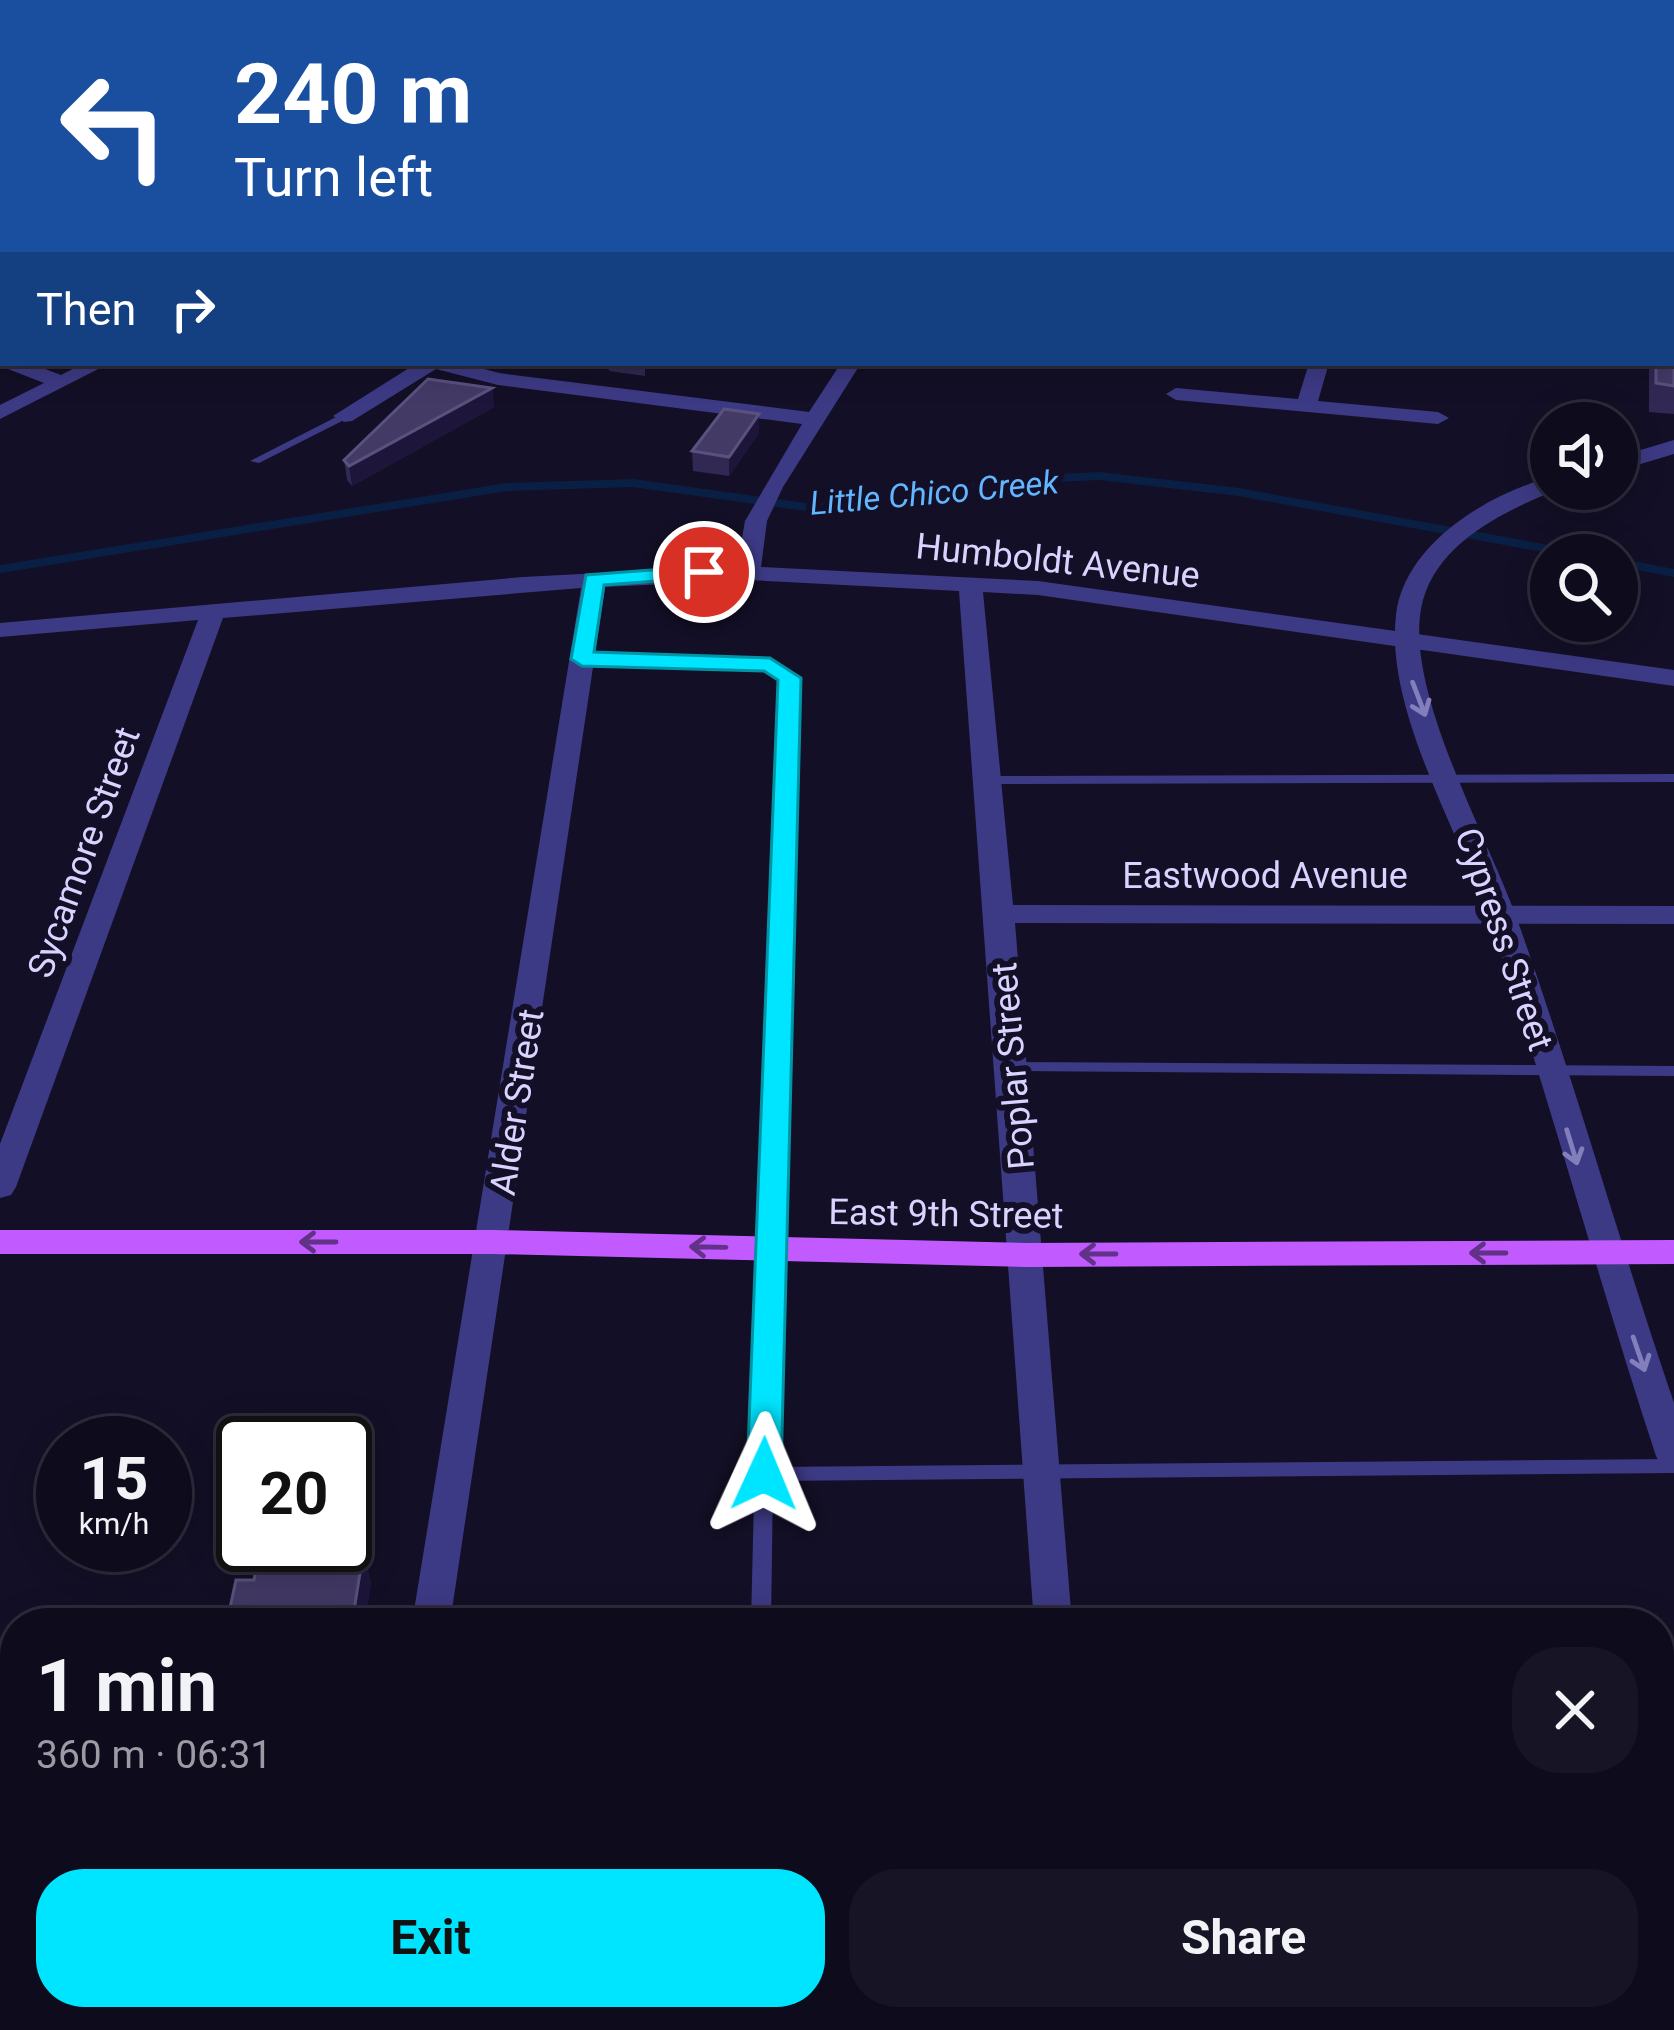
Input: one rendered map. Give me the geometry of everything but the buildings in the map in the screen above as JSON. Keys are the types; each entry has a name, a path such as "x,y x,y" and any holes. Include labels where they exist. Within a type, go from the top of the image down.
{"main road":[{"name":"East 9th Street","path":"0,1242 494,1243 1027,1255 1674,1252"}],"street":[{"path":"18,366 62,382"},
{"path":"0,413 94,366"},
{"path":"344,416 430,366"},
{"path":"447,366 497,379 815,419"},
{"path":"748,573 756,521 772,487 848,366"},
{"path":"1307,404 1317,366"},
{"path":"1176,394 1438,418"},
{"path":"1638,458 1674,447"},
{"name":"Cypress Street","path":"1530,494 1484,515 1441,552 1414,593 1406,641 1409,672 1502,915 1605,1252 1674,1456"},
{"name":"Humboldt Avenue","path":"0,630 594,579 748,573 970,582 1674,678"},
{"name":"Alder Street","path":"433,1608 594,579"},
{"name":"Poplar Street","path":"970,582 1052,1608"},
{"name":"Sycamore Street","path":"0,1187 213,612"},
{"name":"Eastwood Avenue","path":"1000,914 1674,914"}],"lane":[{"path":"255,461 344,416"},
{"path":"582,659 770,664 789,678 761,1608"},
{"path":"988,780 1674,778"},
{"path":"1012,1067 1674,1071"},
{"path":"764,1474 1674,1466"}],"waterway":[{"name":"Little Chico Creek","path":"0,569 507,487 633,483 813,508 1037,479 1099,476 1239,492 1530,546"},
{"name":"Little Chico Creek","path":"1638,566 1674,573"}],"route":[{"path":"704,572 594,579 582,659 770,664 789,678 764,1474"}]}
